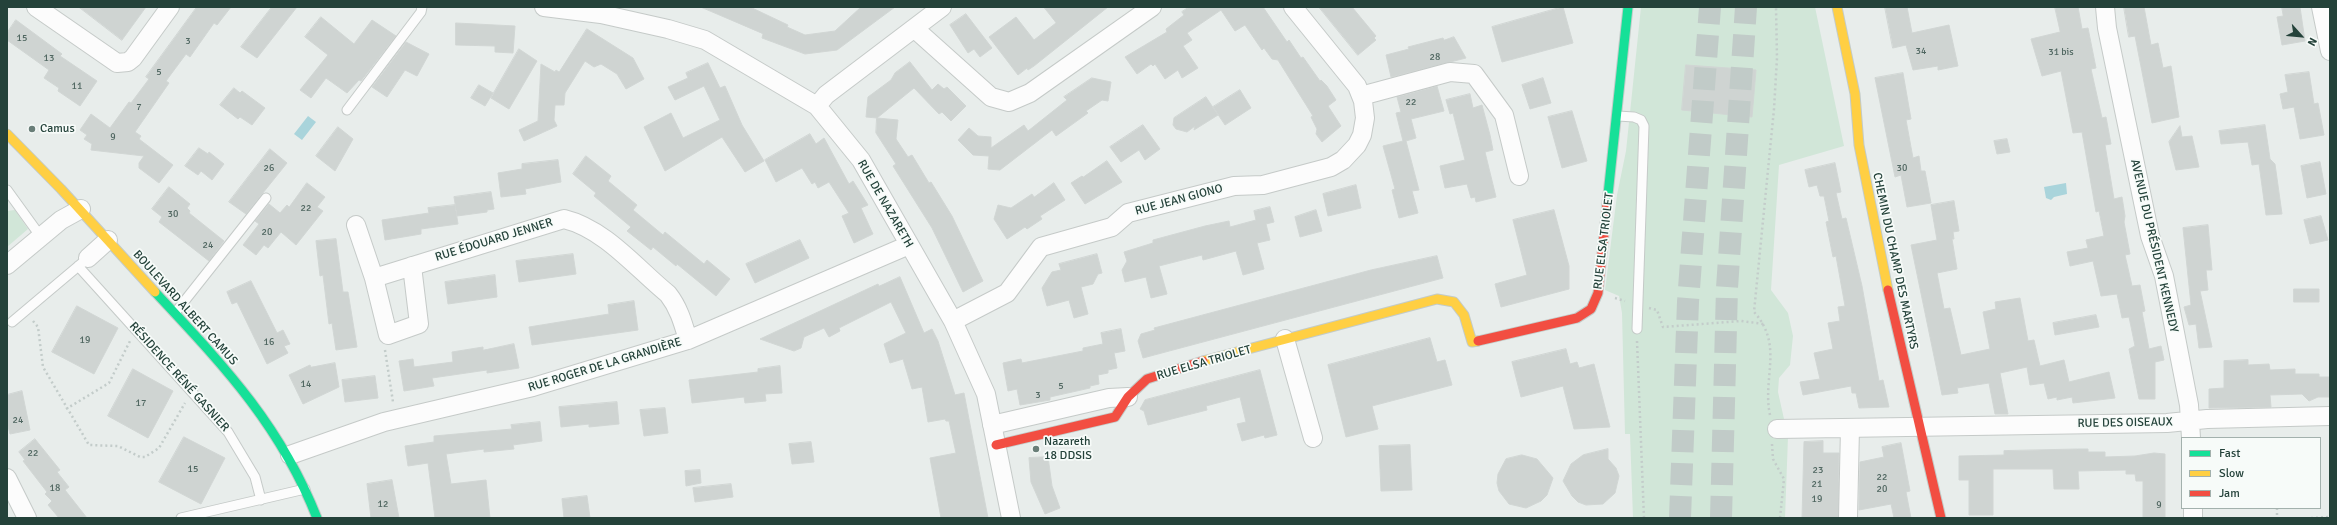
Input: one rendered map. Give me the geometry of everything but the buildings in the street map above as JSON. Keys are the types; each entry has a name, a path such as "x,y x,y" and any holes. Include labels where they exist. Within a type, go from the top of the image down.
{"street":[{"path":"36,7 117,63 123,63 133,58 170,7"},
{"name":"RUE DE NAZARETH","path":"544,7 601,14 705,40 817,106 861,160 953,321 986,394 1011,518"},
{"path":"817,106 826,95 915,29 942,7"},
{"path":"915,29 987,95 996,100 1009,102 1030,93 1152,7"},
{"name":"RUE JEAN GIONO","path":"953,321 1008,293 1041,247 1112,227 1128,213 1234,186 1263,185 1331,167 1343,160 1357,145 1362,135 1365,118 1361,96 1357,86 1293,7"},
{"name":"RUE ELSA TRIOLET","path":"996,445 1115,417 1128,397 1147,380 1193,364 1437,299 1454,302 1464,315 1472,342 1577,318 1591,309 1598,293 1618,116 1628,7"},
{"name":"CHEMIN DU CHAMP DES MARTYRS","path":"1838,7 1855,94 1860,153 1896,330 1920,425 1941,518"},
{"name":"AVENUE DU PRÉSIDENT KENNEDY","path":"2105,7 2107,28 2150,236 2164,276 2190,420 2191,437"},
{"path":"2322,7 2330,51"},
{"path":"1361,96 1450,72 1474,74 1504,115 1519,176"},
{"name":"BOULEVARD ALBERT CAMUS","path":"7,134 81,209 212,353 290,455 307,489 317,518"},
{"path":"7,265 61,220 81,209"},
{"name":"RUE ÉDOUARD JENNER","path":"374,278 564,219 580,223 608,242 668,294 676,304 681,315 688,340"},
{"path":"356,225 374,278 388,335 419,324 412,266"},
{"path":"83,262 108,240"},
{"name":"RUE ROGER DE LA GRANDIÈRE","path":"290,455 384,422 533,388 688,340 909,245"},
{"path":"1286,339 1312,438"},
{"path":"992,425 1109,398 1128,397"},
{"name":"RUE DES OISEAUX","path":"1777,428 2151,423 2190,420 2330,416"},
{"path":"1848,518 1850,428"},
{"path":"7,478 27,518"}],"lane":[{"path":"347,110 421,12 422,7"},
{"path":"1618,116 1634,117 1641,120 1644,126 1637,329"},
{"path":"7,190 41,236"},
{"path":"176,313 266,198"},
{"path":"12,322 83,262"},
{"name":"RÉSIDENCE RÉNÉ GASNIER","path":"83,262 228,432 255,477 261,500"},
{"path":"181,518 307,489"}],"path":[{"path":"1776,7 1777,58 1774,109 1754,312 1764,324 1769,338 1769,414 1777,428 1772,442 1773,459 1784,479 1780,518"},
{"path":"1598,293 1657,310 1663,327 1740,321 1764,324"},
{"path":"24,311 38,327 41,363 66,409 89,445 118,446 140,457 145,457 159,448 187,398"},
{"path":"1637,329 1644,518"},
{"path":"66,409 109,383 132,337"},
{"path":"385,349 393,409"},
{"path":"2311,518 2330,517"}],"green space":[{"path":"1641,7 1815,7 1844,146 1779,165 1771,290 1788,313 1793,336 1790,365 1779,378 1778,392 1788,437 1785,518 1633,518 1630,434 1625,434 1622,313 1619,296 1605,290 1617,195 1626,151"},
{"path":"15,210 28,229 7,247 7,211"}],"water":[{"path":"308,116 316,122 302,140 294,134"},
{"path":"2066,183 2067,194 2054,197 2051,200 2046,198 2044,187"}],"tunnel":[{"path":"1680,518 1688,302 1710,7"},
{"path":"1721,518 1727,288 1746,7"}],"traffic: fast":[{"path":"1607,204 1628,7"},
{"path":"155,292 226,370 267,424 286,453 317,518"}],"traffic: slow":[{"path":"1837,7 1855,94 1859,145 1888,290"},
{"path":"7,134 61,189 155,292"},
{"path":"1203,361 1437,299 1454,302 1464,315 1472,342 1478,341"}],"traffic: jam":[{"path":"1478,341 1577,318 1591,309 1598,293 1607,204"},
{"path":"1888,290 1941,518"},
{"path":"996,445 1115,417 1128,397 1147,379 1203,361"}],"place":[{"name":"Camus","path":"32,129"},
{"name":"Nazareth 18 DDSIS","path":"1036,449"}]}
